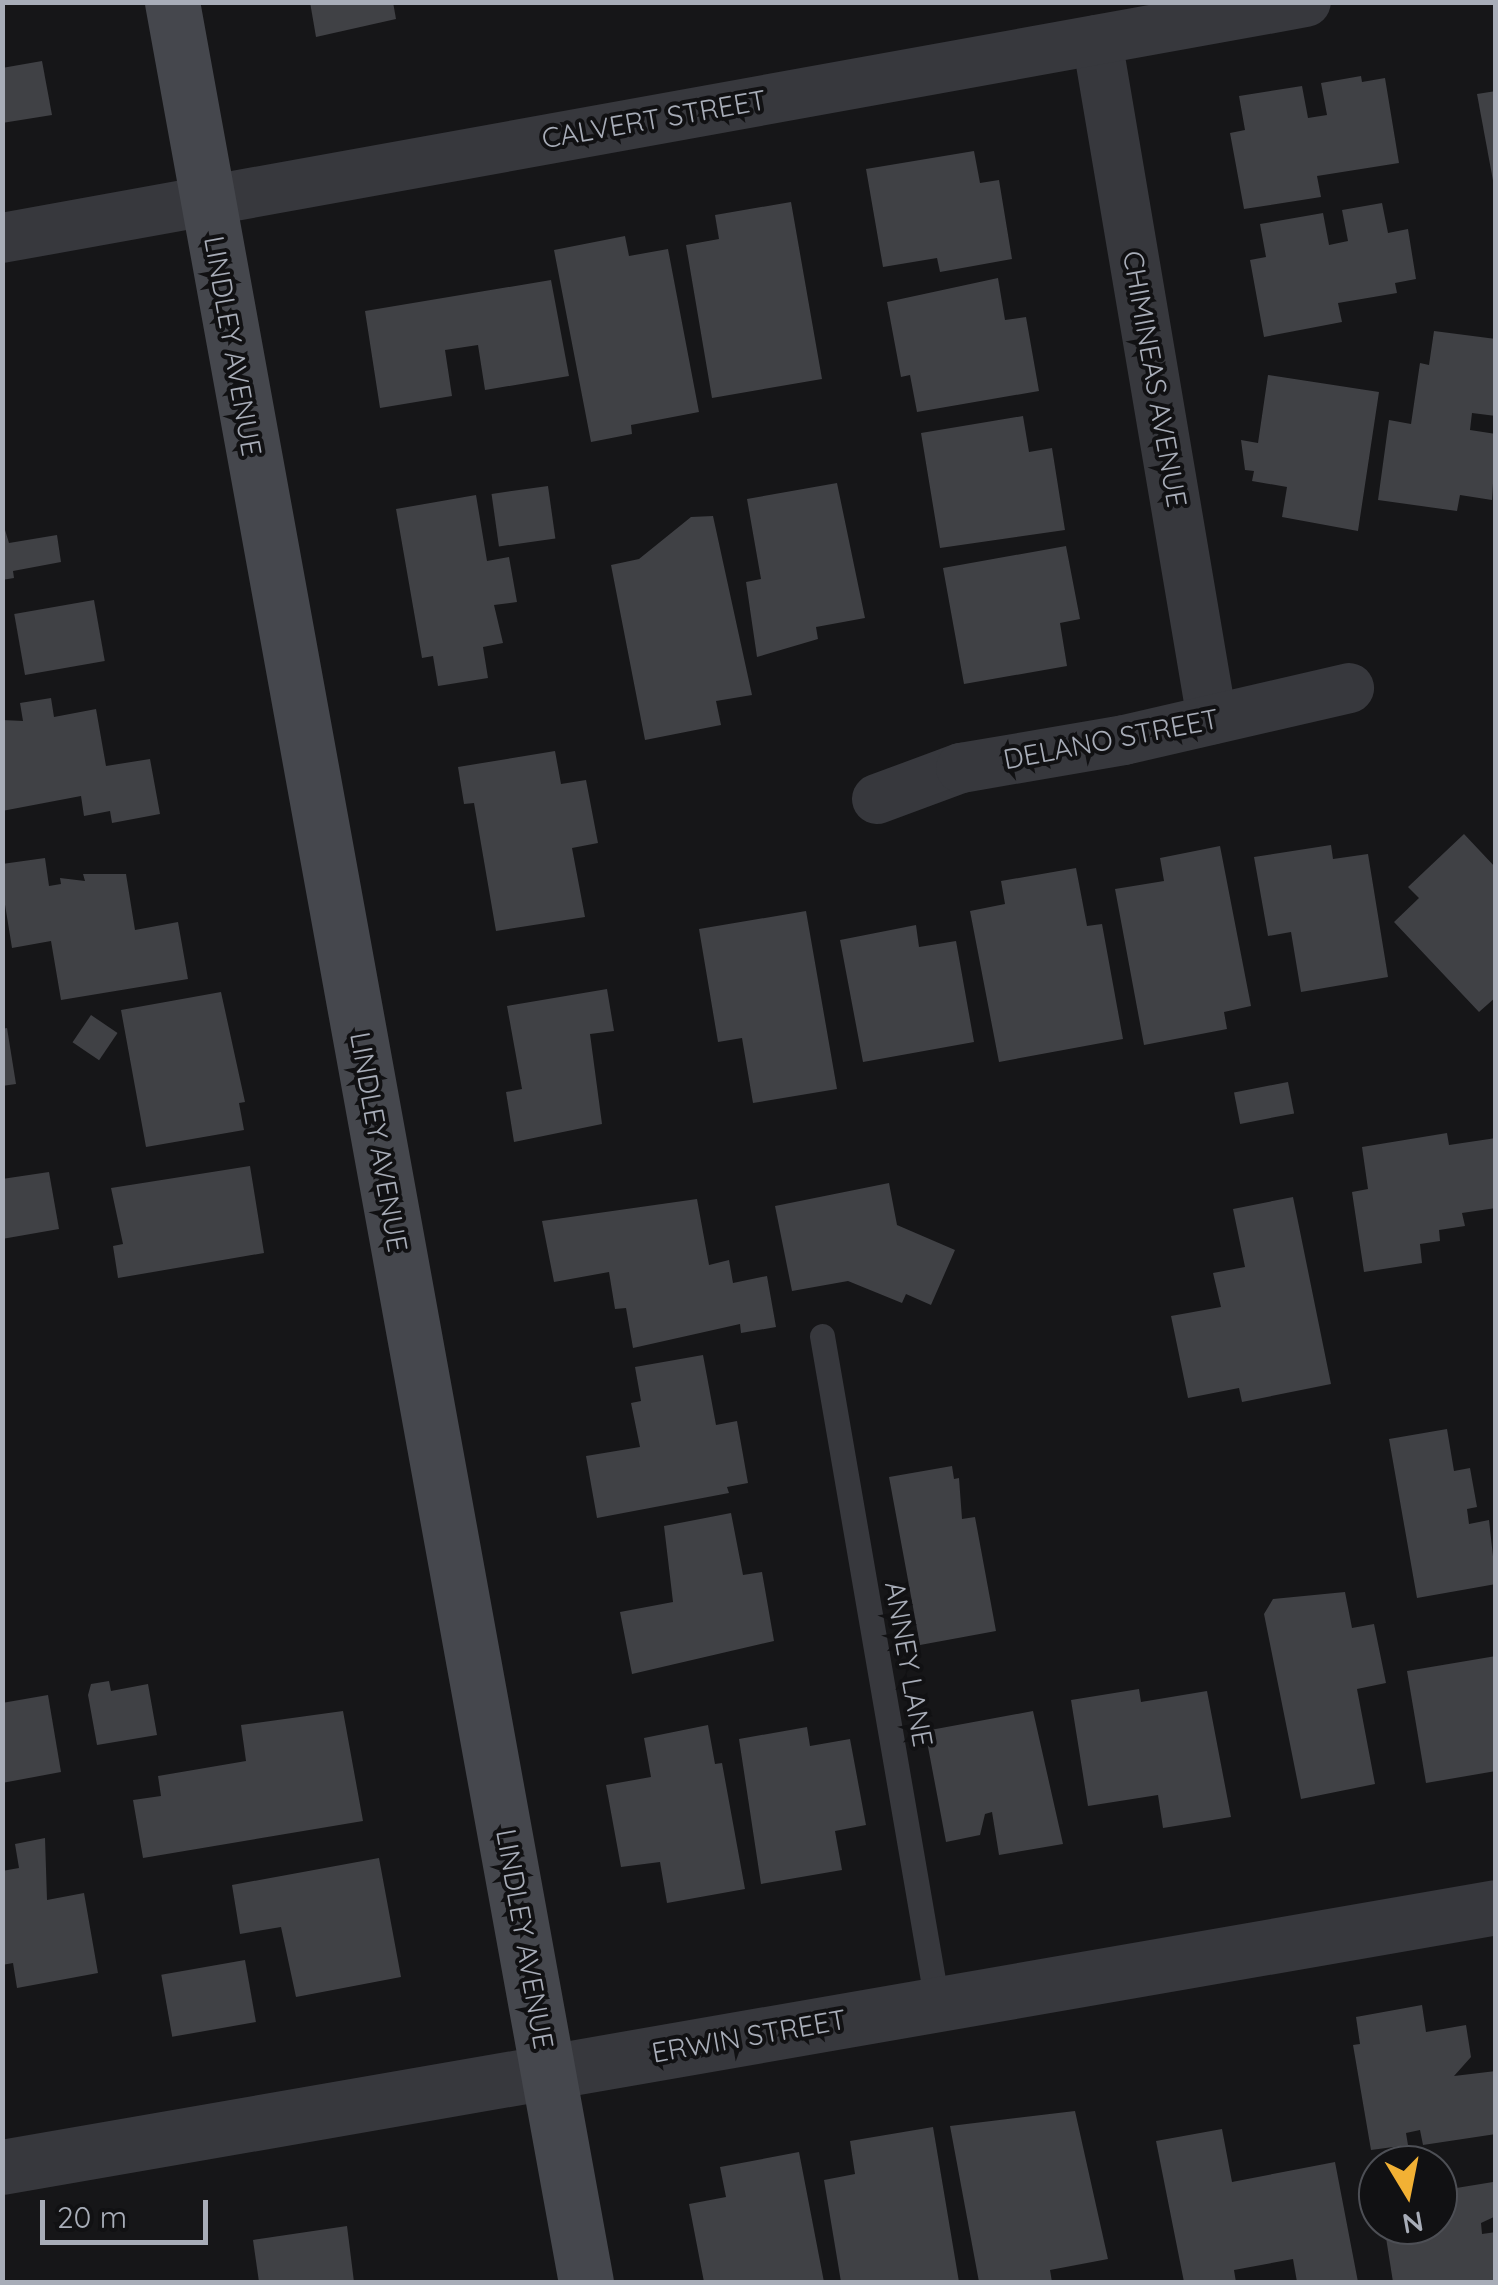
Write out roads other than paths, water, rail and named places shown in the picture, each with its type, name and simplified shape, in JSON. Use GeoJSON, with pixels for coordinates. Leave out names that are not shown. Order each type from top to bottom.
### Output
{"type":"FeatureCollection","features":[{"type":"Feature","properties":{"kind":"main road","name":"LINDLEY AVENUE"},"geometry":{"type":"LineString","coordinates":[[172,2],[586,2282]]}},
{"type":"Feature","properties":{"kind":"street","name":"CALVERT STREET"},"geometry":{"type":"LineString","coordinates":[[2,238],[1306,2]]}},
{"type":"Feature","properties":{"kind":"street","name":"CHIMINEAS AVENUE"},"geometry":{"type":"LineString","coordinates":[[1098,40],[1212,719]]}},
{"type":"Feature","properties":{"kind":"street","name":"DELANO STREET"},"geometry":{"type":"LineString","coordinates":[[877,799],[961,768],[1348,688]]}},
{"type":"Feature","properties":{"kind":"street","name":"ERWIN STREET"},"geometry":{"type":"LineString","coordinates":[[2,2167],[1496,1907]]}},
{"type":"Feature","properties":{"kind":"lane","name":"ANNEY LANE"},"geometry":{"type":"LineString","coordinates":[[822,1336],[937,2003]]}}]}
